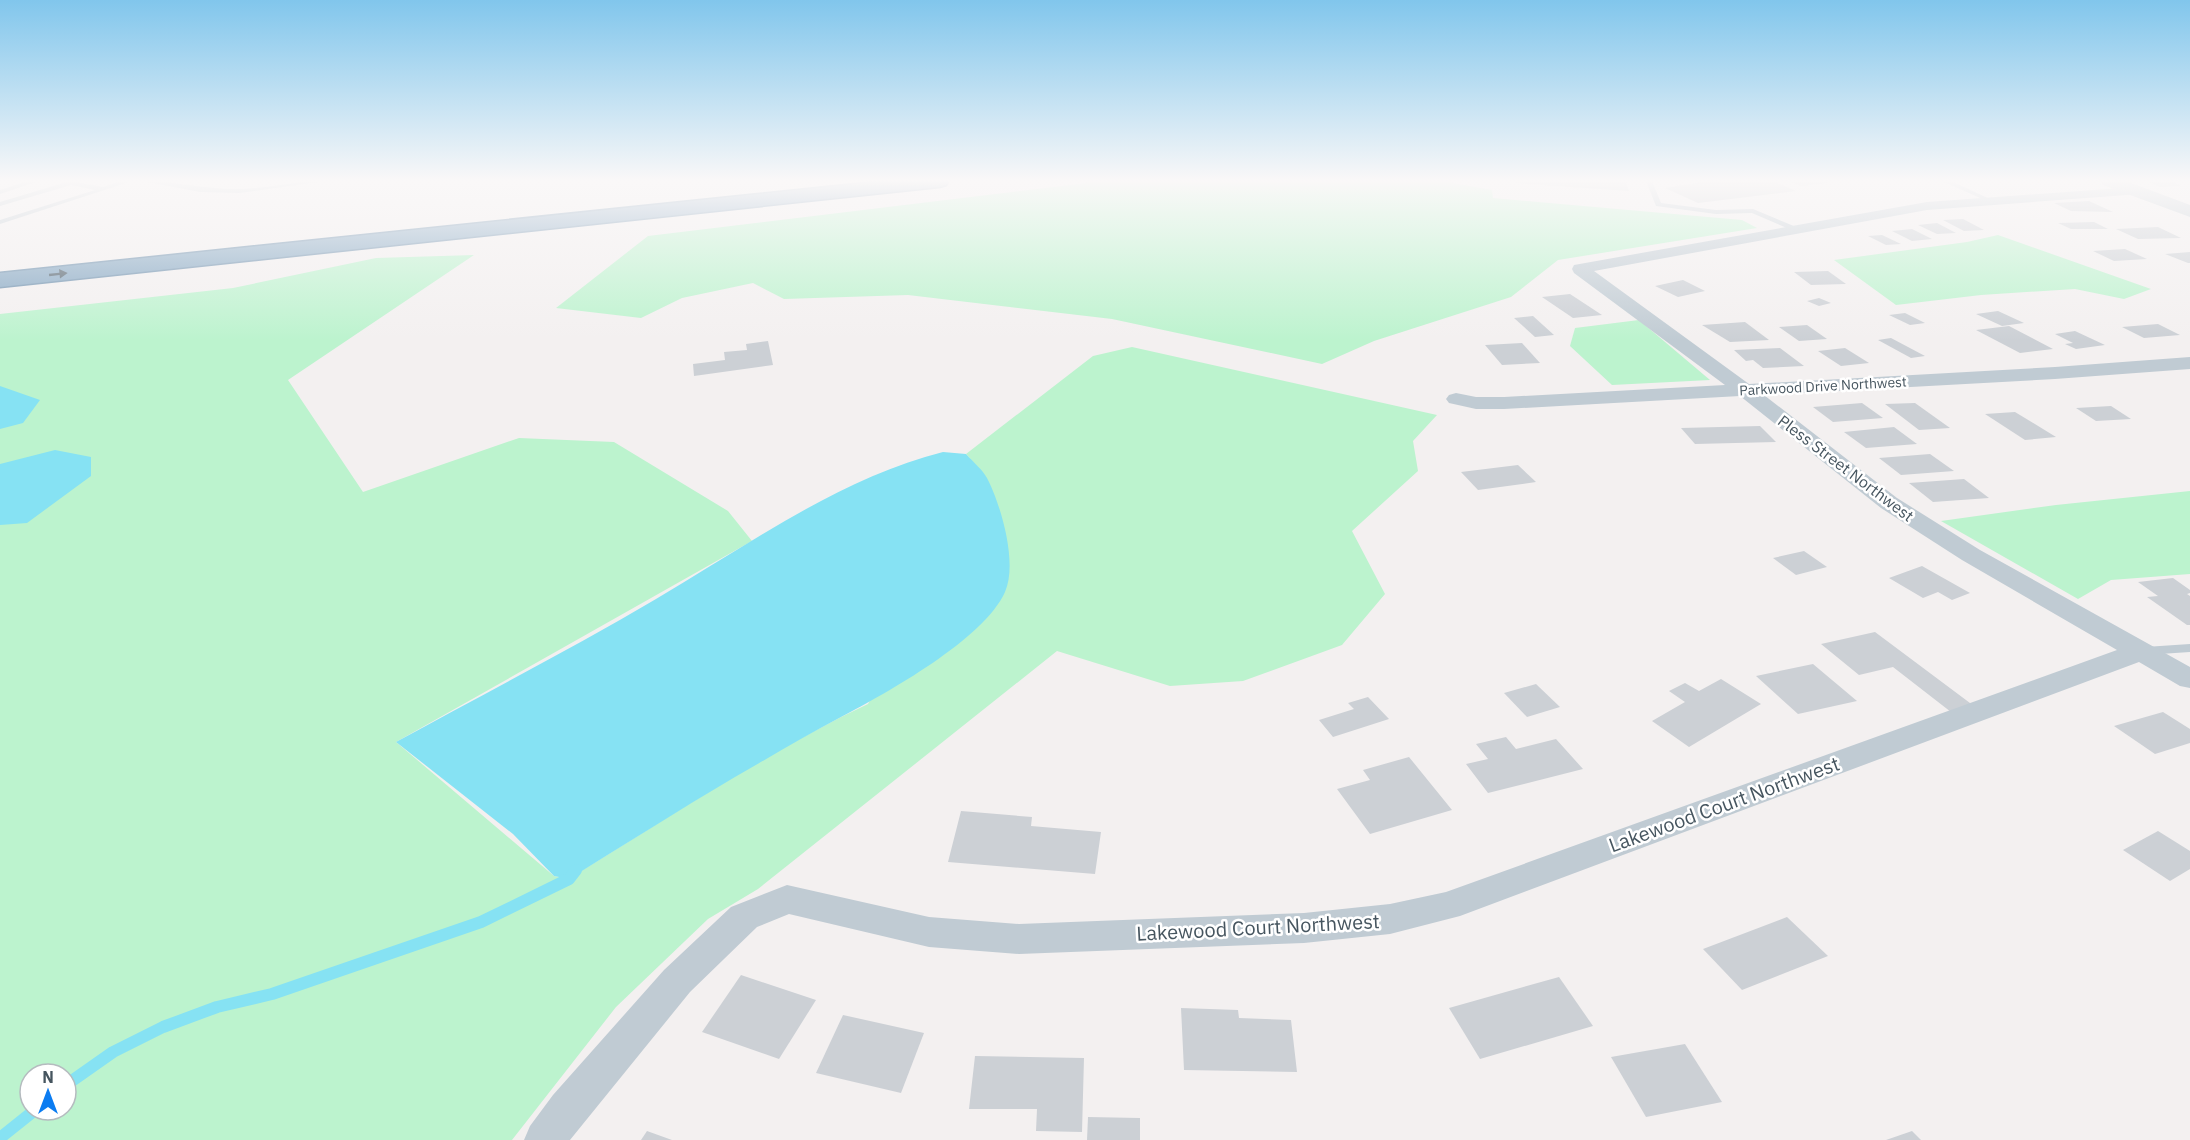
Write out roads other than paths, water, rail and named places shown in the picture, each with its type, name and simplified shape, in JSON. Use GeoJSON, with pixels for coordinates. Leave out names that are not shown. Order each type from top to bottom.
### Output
{"type":"FeatureCollection","features":[{"type":"Feature","properties":{"kind":"highway"},"geometry":{"type":"LineString","coordinates":[[0,262],[270,234]]}},
{"type":"Feature","properties":{"kind":"highway"},"geometry":{"type":"LineString","coordinates":[[0,280],[434,234]]}},
{"type":"Feature","properties":{"kind":"street","name":"Pless Street Northwest"},"geometry":{"type":"LineString","coordinates":[[1769,234],[1580,269],[1746,391],[1889,503],[1971,555],[2190,679]]}},
{"type":"Feature","properties":{"kind":"street","name":"Parkwood Drive Northwest"},"geometry":{"type":"LineString","coordinates":[[1456,399],[1476,403],[1504,403],[2055,373],[2190,363]]}},
{"type":"Feature","properties":{"kind":"street","name":"Lakewood Court Northwest"},"geometry":{"type":"LineString","coordinates":[[545,1140],[568,1109],[677,981],[744,917],[787,899],[929,932],[1019,939],[1304,928],[1390,919],[1448,906],[2140,651]]}},
{"type":"Feature","properties":{"kind":"lane"},"geometry":{"type":"LineString","coordinates":[[2140,651],[2190,648]]}},
{"type":"Feature","properties":{"kind":"water"},"geometry":{"type":"Polygon","coordinates":[[[0,386],[40,400],[23,423],[0,429],[0,386]]]}},
{"type":"Feature","properties":{"kind":"water"},"geometry":{"type":"Polygon","coordinates":[[[55,450],[91,457],[91,476],[27,523],[0,525],[0,464],[55,450]]]}},
{"type":"Feature","properties":{"kind":"water"},"geometry":{"type":"Polygon","coordinates":[[[943,452],[966,454],[985,475],[998,503],[1006,534],[1010,566],[1005,592],[994,610],[956,646],[908,679],[735,777],[569,879],[554,876],[513,834],[396,742],[624,618],[795,515],[867,478],[943,452]]]}},
{"type":"Feature","properties":{"kind":"waterway"},"geometry":{"type":"LineString","coordinates":[[78,1077],[113,1052],[163,1027],[217,1007],[272,994],[481,922],[569,879],[576,870]]}},
{"type":"Feature","properties":{"kind":"waterway"},"geometry":{"type":"LineString","coordinates":[[0,1138],[20,1122]]}}]}
